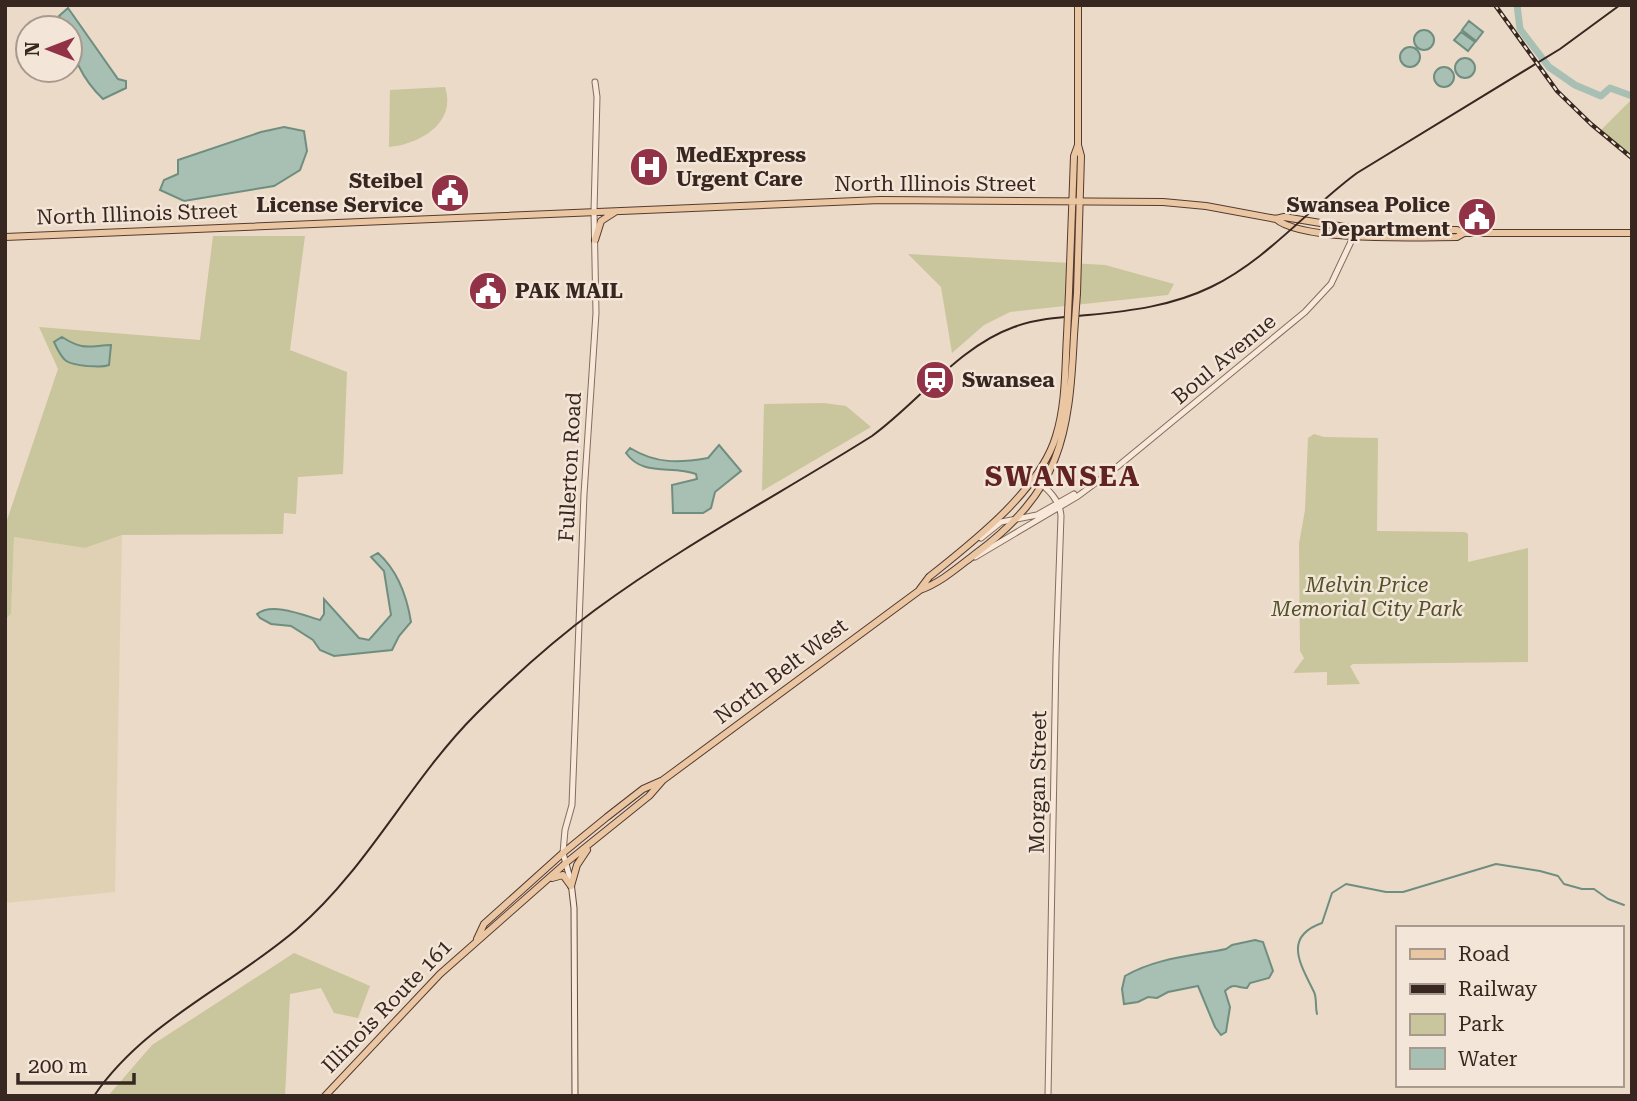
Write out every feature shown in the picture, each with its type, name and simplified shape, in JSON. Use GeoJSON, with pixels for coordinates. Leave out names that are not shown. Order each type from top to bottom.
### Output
{"type":"FeatureCollection","features":[{"type":"Feature","properties":{"kind":"main road","name":"North Belt West"},"geometry":{"type":"LineString","coordinates":[[563,853],[643,789],[663,780],[920,590],[934,584],[1001,534],[1018,518],[1042,485],[1059,450],[1068,421],[1072,394],[1071,335],[1077,201],[1074,156],[1078,145],[1078,5]]}},
{"type":"Feature","properties":{"kind":"main road","name":"North Illinois Street"},"geometry":{"type":"LineString","coordinates":[[5,237],[880,201],[1189,204],[1276,219],[1293,227],[1356,233],[1457,237],[1464,233],[1632,233]]}},
{"type":"Feature","properties":{"kind":"main road"},"geometry":{"type":"LineString","coordinates":[[595,240],[601,221],[620,210]]}},
{"type":"Feature","properties":{"kind":"main road","name":"North Belt West"},"geometry":{"type":"LineString","coordinates":[[920,590],[929,577],[1018,498],[1035,479],[1048,456],[1058,429],[1071,335]]}},
{"type":"Feature","properties":{"kind":"main road","name":"North Belt West"},"geometry":{"type":"LineString","coordinates":[[566,862],[649,796],[663,780]]}},
{"type":"Feature","properties":{"kind":"main road"},"geometry":{"type":"LineString","coordinates":[[571,886],[577,865],[593,841]]}},
{"type":"Feature","properties":{"kind":"main road","name":"Illinois Route 161"},"geometry":{"type":"LineString","coordinates":[[475,941],[484,925],[563,853]]}},
{"type":"Feature","properties":{"kind":"main road","name":"Illinois Route 161"},"geometry":{"type":"LineString","coordinates":[[325,1096],[424,990],[475,941],[566,862]]}},
{"type":"Feature","properties":{"kind":"main road"},"geometry":{"type":"LineString","coordinates":[[544,882],[559,874],[565,877],[571,886]]}},
{"type":"Feature","properties":{"kind":"street","name":"Fullerton Road"},"geometry":{"type":"LineString","coordinates":[[563,853],[573,796],[581,543],[596,313],[593,211],[597,97],[595,82]]}},
{"type":"Feature","properties":{"kind":"street","name":"Boul Avenue"},"geometry":{"type":"LineString","coordinates":[[952,558],[959,556],[1001,522],[1037,514],[1084,491],[1133,455],[1313,304],[1336,275],[1356,233]]}},
{"type":"Feature","properties":{"kind":"street"},"geometry":{"type":"LineString","coordinates":[[1035,479],[1059,505]]}},
{"type":"Feature","properties":{"kind":"street","name":"Boul Avenue"},"geometry":{"type":"LineString","coordinates":[[964,562],[1059,505]]}},
{"type":"Feature","properties":{"kind":"street","name":"Morgan Street"},"geometry":{"type":"LineString","coordinates":[[1048,1096],[1055,657],[1061,523],[1059,505]]}},
{"type":"Feature","properties":{"kind":"street"},"geometry":{"type":"LineString","coordinates":[[1048,514],[1061,523]]}},
{"type":"Feature","properties":{"kind":"street"},"geometry":{"type":"LineString","coordinates":[[563,853],[571,886],[575,937],[575,1096]]}},
{"type":"Feature","properties":{"kind":"shaded area"},"geometry":{"type":"Polygon","coordinates":[[[122,535],[115,892],[5,903],[5,619],[11,613],[14,537],[85,548],[122,535]]]}},
{"type":"Feature","properties":{"kind":"green space"},"geometry":{"type":"Polygon","coordinates":[[[445,87],[446,111],[441,121],[424,136],[389,147],[390,90],[445,87]]]}},
{"type":"Feature","properties":{"kind":"green space"},"geometry":{"type":"Polygon","coordinates":[[[1632,99],[1632,156],[1601,130],[1632,99]]]}},
{"type":"Feature","properties":{"kind":"green space"},"geometry":{"type":"Polygon","coordinates":[[[213,236],[305,236],[290,350],[347,372],[343,474],[298,477],[296,514],[284,513],[283,534],[122,535],[85,548],[14,537],[11,614],[5,619],[5,526],[58,369],[39,327],[200,340],[213,236]]]}},
{"type":"Feature","properties":{"kind":"green space"},"geometry":{"type":"Polygon","coordinates":[[[908,254],[1105,265],[1174,284],[1168,295],[1010,312],[984,325],[952,353],[941,287],[908,254]]]}},
{"type":"Feature","properties":{"kind":"green space"},"geometry":{"type":"Polygon","coordinates":[[[824,403],[846,406],[871,427],[762,491],[764,404],[824,403]]]}},
{"type":"Feature","properties":{"kind":"green space","name":"Melvin Price Memorial City Park"},"geometry":{"type":"Polygon","coordinates":[[[1314,434],[1324,437],[1378,438],[1377,531],[1465,532],[1468,534],[1468,562],[1528,548],[1528,662],[1353,664],[1350,666],[1360,684],[1327,685],[1327,672],[1293,673],[1304,658],[1300,651],[1299,544],[1305,510],[1308,438],[1314,434]]]}},
{"type":"Feature","properties":{"kind":"green space"},"geometry":{"type":"Polygon","coordinates":[[[294,953],[370,986],[358,1018],[334,1013],[321,988],[290,994],[285,1096],[108,1096],[152,1045],[294,953]]]}},
{"type":"Feature","properties":{"kind":"water"},"geometry":{"type":"Polygon","coordinates":[[[68,8],[72,14],[61,14],[68,8]]]}},
{"type":"Feature","properties":{"kind":"water"},"geometry":{"type":"Polygon","coordinates":[[[1469,21],[1483,32],[1476,41],[1462,30],[1469,21]]]}},
{"type":"Feature","properties":{"kind":"water"},"geometry":{"type":"Polygon","coordinates":[[[1420,30],[1428,30],[1434,40],[1428,50],[1420,50],[1414,44],[1414,36],[1420,30]]]}},
{"type":"Feature","properties":{"kind":"water"},"geometry":{"type":"Polygon","coordinates":[[[84,31],[118,79],[126,81],[126,88],[103,99],[84,75],[84,31]]]}},
{"type":"Feature","properties":{"kind":"water"},"geometry":{"type":"Polygon","coordinates":[[[1461,32],[1475,42],[1468,51],[1454,40],[1461,32]]]}},
{"type":"Feature","properties":{"kind":"water"},"geometry":{"type":"Polygon","coordinates":[[[1406,47],[1414,47],[1420,57],[1414,67],[1406,67],[1400,61],[1400,53],[1406,47]]]}},
{"type":"Feature","properties":{"kind":"water"},"geometry":{"type":"Polygon","coordinates":[[[1461,58],[1469,58],[1475,68],[1469,78],[1461,78],[1455,72],[1455,64],[1461,58]]]}},
{"type":"Feature","properties":{"kind":"water"},"geometry":{"type":"Polygon","coordinates":[[[1440,67],[1448,67],[1454,77],[1448,87],[1440,87],[1434,81],[1434,73],[1440,67]]]}},
{"type":"Feature","properties":{"kind":"water"},"geometry":{"type":"Polygon","coordinates":[[[284,127],[304,131],[307,151],[300,170],[274,186],[184,201],[160,190],[164,180],[178,174],[178,160],[284,127]]]}},
{"type":"Feature","properties":{"kind":"water"},"geometry":{"type":"Polygon","coordinates":[[[62,337],[81,346],[111,345],[109,365],[87,366],[66,361],[54,342],[62,337]]]}},
{"type":"Feature","properties":{"kind":"water"},"geometry":{"type":"Polygon","coordinates":[[[719,445],[741,471],[715,492],[711,508],[703,513],[673,513],[672,485],[697,479],[696,474],[649,468],[626,453],[630,448],[658,460],[687,461],[708,458],[719,445]]]}},
{"type":"Feature","properties":{"kind":"water"},"geometry":{"type":"Polygon","coordinates":[[[378,553],[391,567],[400,584],[411,622],[392,650],[334,656],[320,650],[313,640],[291,626],[271,624],[257,614],[279,609],[320,620],[324,614],[324,599],[359,638],[369,640],[391,615],[384,571],[371,557],[378,553]]]}},
{"type":"Feature","properties":{"kind":"water"},"geometry":{"type":"Polygon","coordinates":[[[1255,940],[1263,942],[1273,971],[1269,978],[1250,983],[1247,988],[1233,986],[1225,991],[1230,1007],[1226,1032],[1221,1035],[1198,986],[1124,1004],[1122,989],[1125,976],[1137,970],[1161,961],[1226,949],[1255,940]]]}},
{"type":"Feature","properties":{"kind":"waterway"},"geometry":{"type":"LineString","coordinates":[[1517,5],[1520,29],[1549,67],[1575,85],[1601,96],[1610,88],[1632,96]]}},
{"type":"Feature","properties":{"kind":"waterway"},"geometry":{"type":"LineString","coordinates":[[1317,1014],[1315,994],[1300,962],[1298,944],[1302,936],[1322,923],[1332,893],[1346,884],[1386,892],[1403,892],[1496,864],[1558,876],[1564,884],[1594,889],[1608,899],[1624,905]]}},
{"type":"Feature","properties":{"kind":"tram line"},"geometry":{"type":"LineString","coordinates":[[94,1096],[114,1070],[163,1026],[297,929],[346,879],[430,767],[476,714],[564,634],[628,586],[872,436],[957,361],[994,336],[1041,320],[1151,307],[1196,293],[1231,276],[1269,249],[1357,173],[1560,49],[1620,5]]}},
{"type":"Feature","properties":{"kind":"railway"},"geometry":{"type":"LineString","coordinates":[[1495,5],[1557,91],[1632,158]]}},
{"type":"Feature","properties":{"kind":"place","name":"MedExpress Urgent Care"},"geometry":{"type":"Point","coordinates":[649,167]}},
{"type":"Feature","properties":{"kind":"place","name":"Steibel License Service"},"geometry":{"type":"Point","coordinates":[450,193]}},
{"type":"Feature","properties":{"kind":"place","name":"Swansea Police Department"},"geometry":{"type":"Point","coordinates":[1477,217]}},
{"type":"Feature","properties":{"kind":"place","name":"PAK MAIL"},"geometry":{"type":"Point","coordinates":[488,291]}},
{"type":"Feature","properties":{"kind":"place","name":"Swansea"},"geometry":{"type":"Point","coordinates":[935,380]}},
{"type":"Feature","properties":{"kind":"district","name":"SWANSEA"},"geometry":{"type":"Point","coordinates":[1063,476]}}]}
